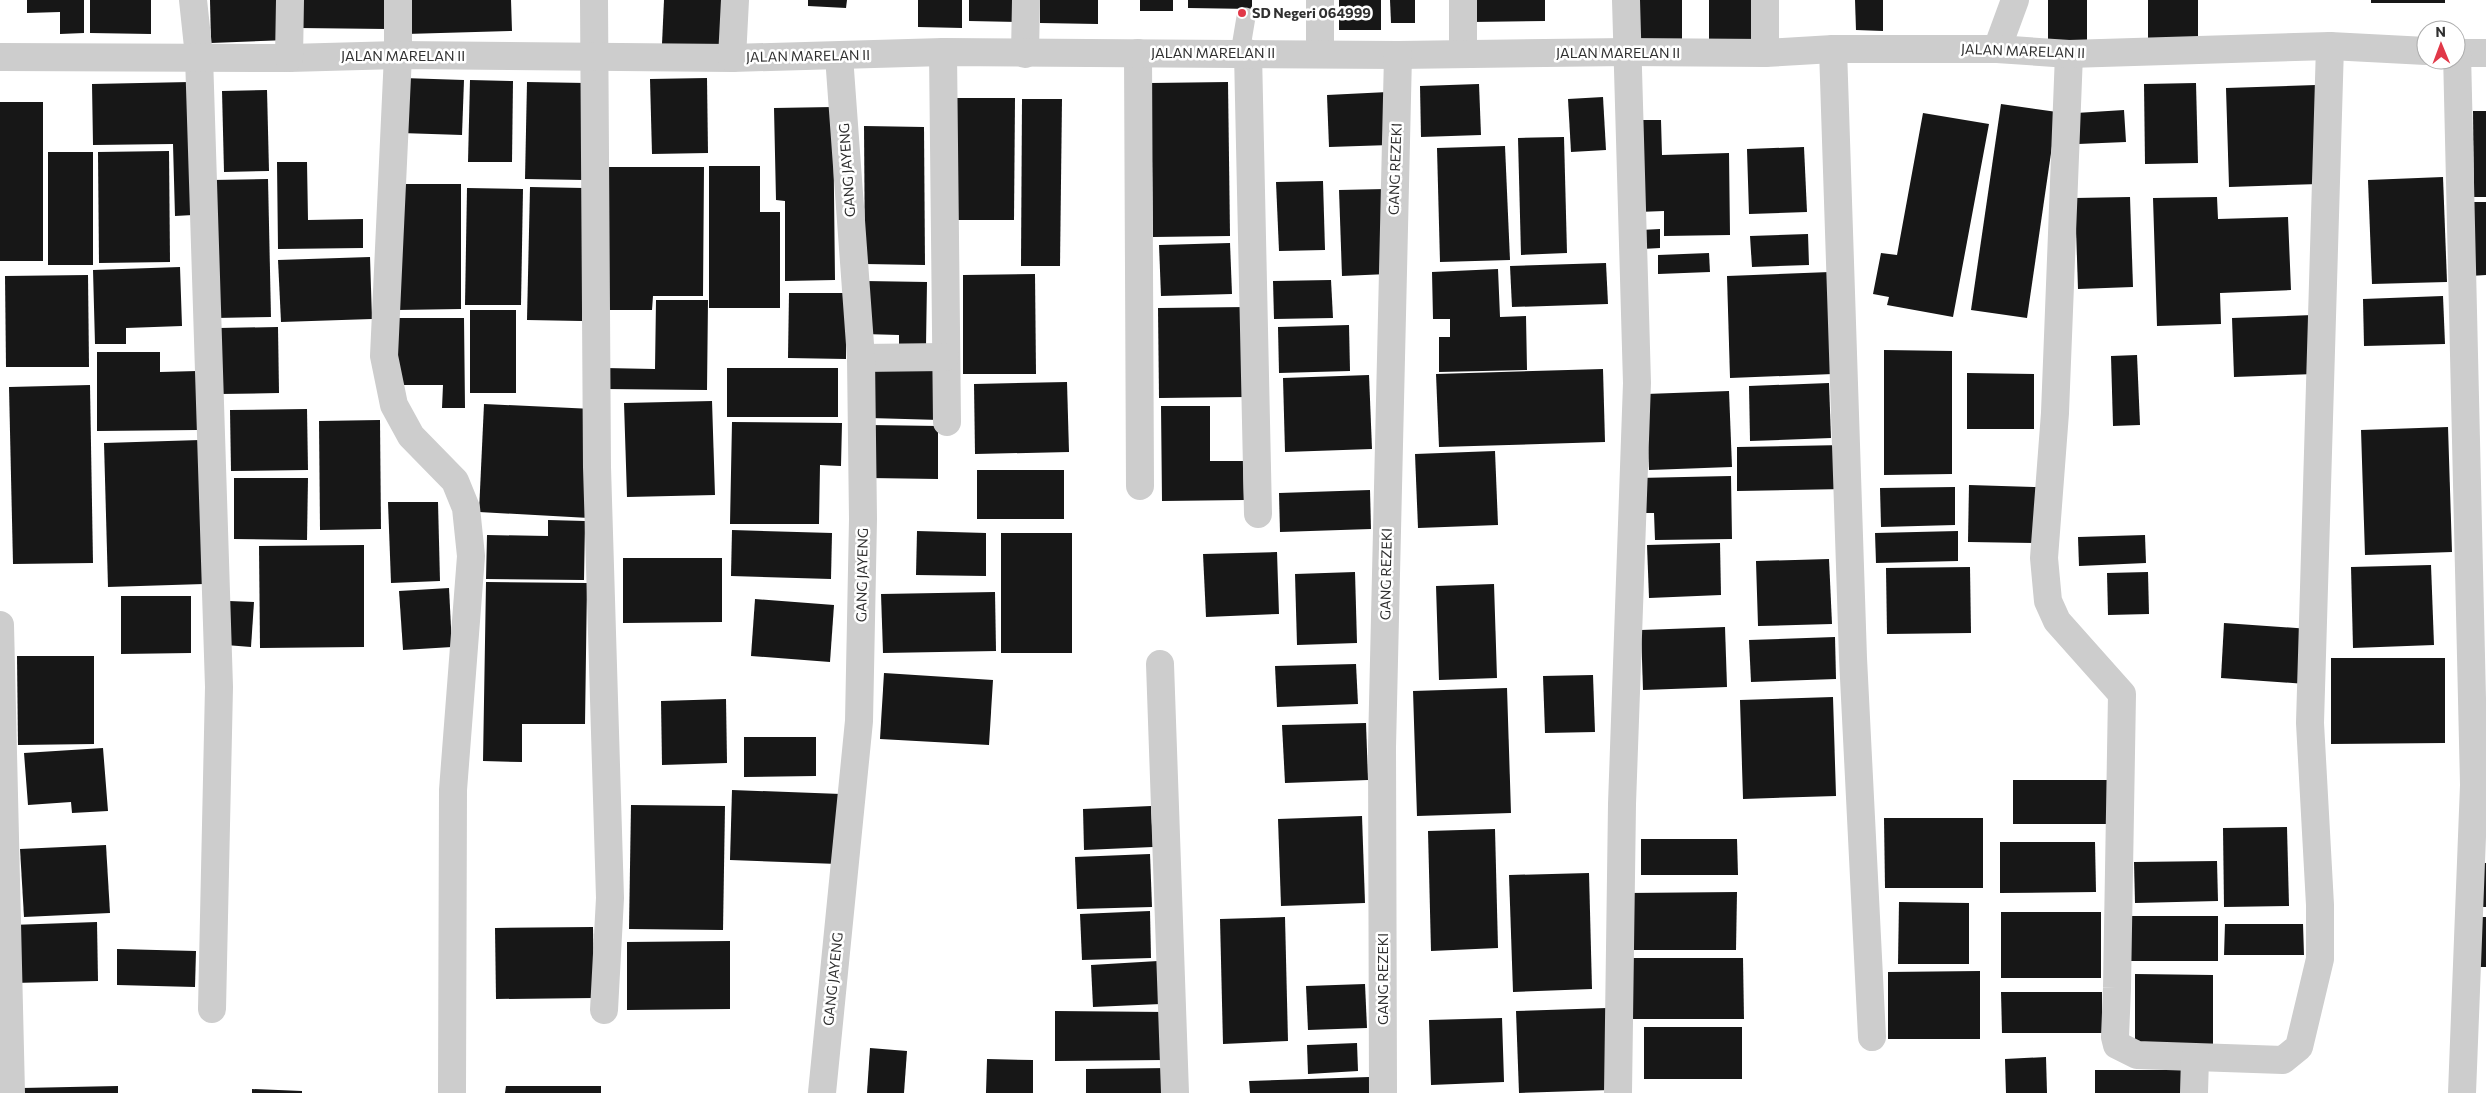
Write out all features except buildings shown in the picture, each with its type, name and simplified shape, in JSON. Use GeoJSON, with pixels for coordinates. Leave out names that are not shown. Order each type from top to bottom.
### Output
{"type":"FeatureCollection","features":[{"type":"Feature","properties":{"kind":"street"},"geometry":{"type":"LineString","coordinates":[[193,0],[199,56],[219,686],[212,1009]]}},
{"type":"Feature","properties":{"kind":"street"},"geometry":{"type":"LineString","coordinates":[[289,58],[290,0]]}},
{"type":"Feature","properties":{"kind":"street"},"geometry":{"type":"LineString","coordinates":[[398,0],[398,55],[384,356],[394,404],[411,436],[454,481],[466,508],[471,556],[453,790],[452,1093]]}},
{"type":"Feature","properties":{"kind":"street"},"geometry":{"type":"LineString","coordinates":[[594,0],[597,467],[610,898],[604,1010]]}},
{"type":"Feature","properties":{"kind":"street"},"geometry":{"type":"LineString","coordinates":[[732,58],[735,0]]}},
{"type":"Feature","properties":{"kind":"street"},"geometry":{"type":"LineString","coordinates":[[1025,54],[1026,0]]}},
{"type":"Feature","properties":{"kind":"street"},"geometry":{"type":"LineString","coordinates":[[1320,0],[1320,53]]}},
{"type":"Feature","properties":{"kind":"street"},"geometry":{"type":"LineString","coordinates":[[1463,0],[1463,54]]}},
{"type":"Feature","properties":{"kind":"street"},"geometry":{"type":"LineString","coordinates":[[1618,1093],[1622,804],[1637,383],[1626,0]]}},
{"type":"Feature","properties":{"kind":"street"},"geometry":{"type":"LineString","coordinates":[[1765,0],[1765,54]]}},
{"type":"Feature","properties":{"kind":"street"},"geometry":{"type":"LineString","coordinates":[[1997,49],[2015,0]]}},
{"type":"Feature","properties":{"kind":"street"},"geometry":{"type":"LineString","coordinates":[[2069,54],[2055,413],[2044,558],[2048,601],[2057,621],[2122,694],[2115,1037],[2117,1045],[2137,1055],[2283,1060],[2299,1047],[2320,959],[2320,905],[2310,723],[2330,46]]}},
{"type":"Feature","properties":{"kind":"street","name":"JALAN MARELAN II"},"geometry":{"type":"LineString","coordinates":[[0,57],[199,56],[289,58],[398,55],[732,58],[942,52],[1398,55],[1627,52],[1765,54],[1833,49],[1997,49],[2069,54],[2330,46],[2416,50]]}},
{"type":"Feature","properties":{"kind":"street"},"geometry":{"type":"LineString","coordinates":[[1833,49],[1853,658],[1872,1037]]}},
{"type":"Feature","properties":{"kind":"street"},"geometry":{"type":"LineString","coordinates":[[942,52],[947,422]]}},
{"type":"Feature","properties":{"kind":"street"},"geometry":{"type":"LineString","coordinates":[[1138,53],[1140,486]]}},
{"type":"Feature","properties":{"kind":"street"},"geometry":{"type":"LineString","coordinates":[[1244,53],[1258,514]]}},
{"type":"Feature","properties":{"kind":"street"},"geometry":{"type":"LineString","coordinates":[[2466,53],[2486,53]]}},
{"type":"Feature","properties":{"kind":"street","name":"GANG REZEKI"},"geometry":{"type":"LineString","coordinates":[[1383,1093],[1382,748],[1398,55]]}},
{"type":"Feature","properties":{"kind":"street","name":"GANG JAYENG"},"geometry":{"type":"LineString","coordinates":[[822,1093],[859,721],[863,519],[861,358],[839,56]]}},
{"type":"Feature","properties":{"kind":"street"},"geometry":{"type":"LineString","coordinates":[[2458,70],[2480,784],[2462,1093]]}},
{"type":"Feature","properties":{"kind":"street"},"geometry":{"type":"LineString","coordinates":[[861,358],[945,357]]}},
{"type":"Feature","properties":{"kind":"street"},"geometry":{"type":"LineString","coordinates":[[0,625],[11,1093]]}},
{"type":"Feature","properties":{"kind":"street"},"geometry":{"type":"LineString","coordinates":[[1160,664],[1175,1093]]}},
{"type":"Feature","properties":{"kind":"street"},"geometry":{"type":"LineString","coordinates":[[2194,1093],[2195,1058]]}},
{"type":"Feature","properties":{"kind":"lane"},"geometry":{"type":"LineString","coordinates":[[1244,53],[1246,17]]}},
{"type":"Feature","properties":{"kind":"place","name":"SD Negeri 064999"},"geometry":{"type":"Point","coordinates":[1242,13]}}]}
